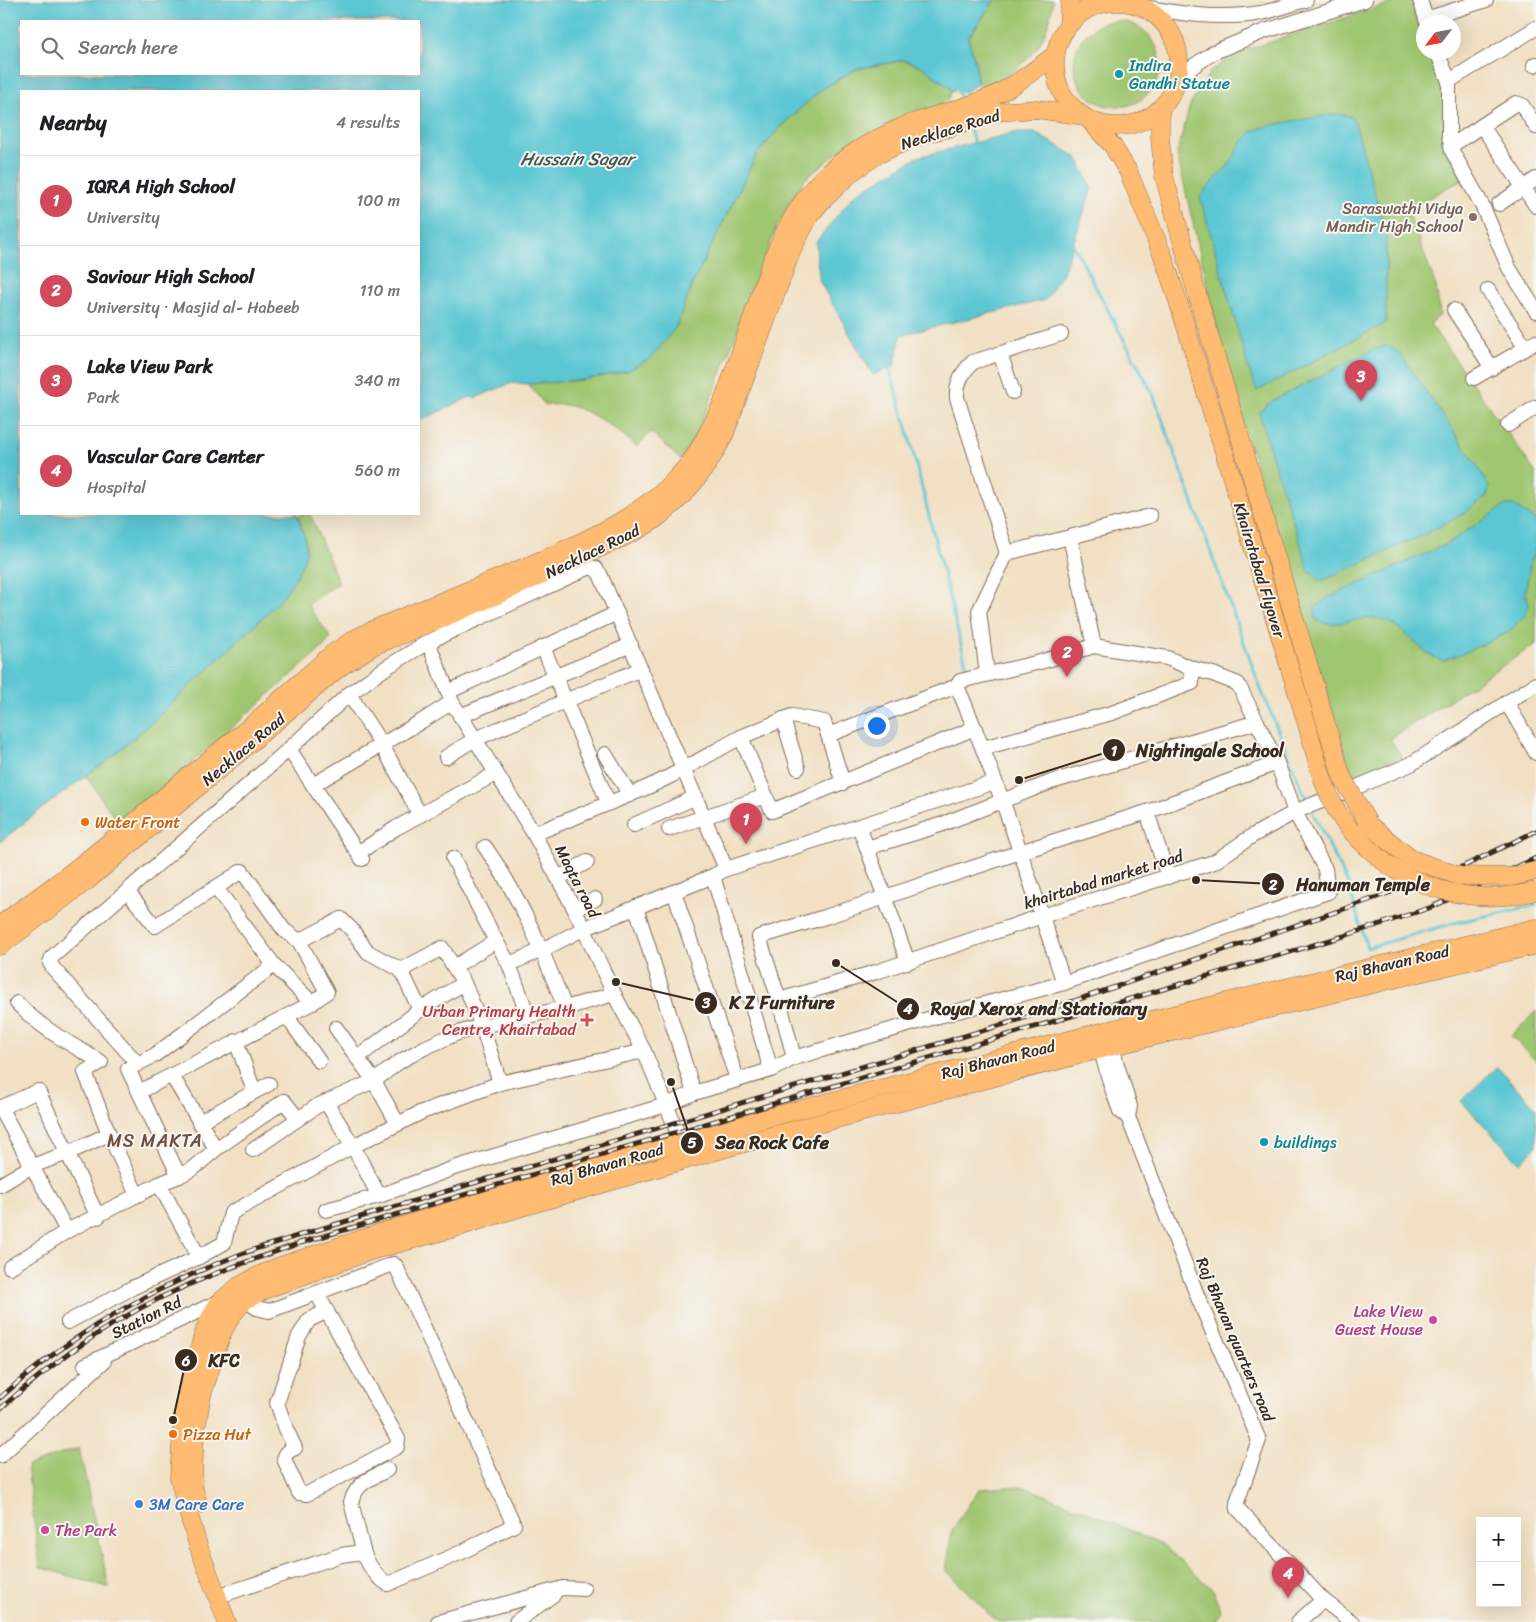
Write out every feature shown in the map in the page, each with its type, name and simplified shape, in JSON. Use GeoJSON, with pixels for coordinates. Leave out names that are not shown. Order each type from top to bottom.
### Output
{"type":"FeatureCollection","features":[{"type":"Feature","properties":{"kind":"main road"},"geometry":{"type":"LineString","coordinates":[[1068,26],[1070,0]]}},
{"type":"Feature","properties":{"kind":"main road"},"geometry":{"type":"LineString","coordinates":[[1112,2],[1134,3],[1160,19],[1174,39],[1179,62],[1176,86],[1160,110],[1139,123],[1115,127],[1085,118],[1064,98],[1056,78],[1055,55],[1063,32],[1068,26],[1076,17],[1092,6],[1112,2]]}},
{"type":"Feature","properties":{"kind":"main road","name":"Necklace Road"},"geometry":{"type":"LineString","coordinates":[[993,105],[1020,81],[1055,55]]}},
{"type":"Feature","properties":{"kind":"main road","name":"Necklace Road"},"geometry":{"type":"LineString","coordinates":[[0,925],[63,880],[130,826],[252,725],[332,654],[354,639],[376,637],[516,579],[612,528],[653,499],[681,472],[698,450],[722,404],[767,274],[784,233],[804,200],[816,185],[856,150],[903,127],[941,122],[993,105],[1036,109],[1085,118]]}},
{"type":"Feature","properties":{"kind":"main road","name":"Khairatabad Flyover"},"geometry":{"type":"LineString","coordinates":[[1160,110],[1160,138],[1164,176],[1197,294],[1342,777],[1369,825],[1411,859],[1459,876],[1511,877],[1536,871]]}},
{"type":"Feature","properties":{"kind":"main road","name":"Khairatabad Flyover"},"geometry":{"type":"LineString","coordinates":[[1085,118],[1112,145],[1128,171],[1163,256],[1306,720],[1322,779],[1338,812],[1358,838],[1384,862],[1410,878],[1441,891],[1470,897],[1496,897],[1536,891]]}},
{"type":"Feature","properties":{"kind":"main road","name":"Necklace Road"},"geometry":{"type":"LineString","coordinates":[[0,946],[87,881],[340,667],[356,656],[376,637]]}},
{"type":"Feature","properties":{"kind":"main road","name":"Raj Bhavan Road"},"geometry":{"type":"LineString","coordinates":[[239,1622],[208,1540],[192,1472],[195,1434],[202,1395],[222,1333],[231,1316],[245,1300],[291,1279],[370,1251],[462,1226],[717,1150],[1105,1040],[1536,928]]}},
{"type":"Feature","properties":{"kind":"main road","name":"Raj Bhavan Road"},"geometry":{"type":"LineString","coordinates":[[227,1622],[187,1508],[180,1477],[183,1417],[202,1339],[216,1307],[239,1286],[260,1274],[383,1232],[619,1159],[763,1119],[1105,1040],[1536,945]]}},
{"type":"Feature","properties":{"kind":"street"},"geometry":{"type":"LineString","coordinates":[[1134,3],[1182,14],[1228,16],[1261,13],[1306,0]]}},
{"type":"Feature","properties":{"kind":"street"},"geometry":{"type":"LineString","coordinates":[[1176,86],[1192,68],[1214,52],[1265,31],[1365,0]]}},
{"type":"Feature","properties":{"kind":"street"},"geometry":{"type":"LineString","coordinates":[[1420,0],[1424,15]]}},
{"type":"Feature","properties":{"kind":"street"},"geometry":{"type":"LineString","coordinates":[[1443,15],[1486,0]]}},
{"type":"Feature","properties":{"kind":"street"},"geometry":{"type":"LineString","coordinates":[[1261,13],[1265,31]]}},
{"type":"Feature","properties":{"kind":"street"},"geometry":{"type":"LineString","coordinates":[[1449,81],[1536,28]]}},
{"type":"Feature","properties":{"kind":"street"},"geometry":{"type":"LineString","coordinates":[[1440,60],[1449,81],[1449,136],[1452,151],[1482,205],[1509,268],[1536,311]]}},
{"type":"Feature","properties":{"kind":"street"},"geometry":{"type":"LineString","coordinates":[[1451,146],[1516,103],[1522,105],[1536,127]]}},
{"type":"Feature","properties":{"kind":"street"},"geometry":{"type":"LineString","coordinates":[[1482,126],[1536,206]]}},
{"type":"Feature","properties":{"kind":"street"},"geometry":{"type":"LineString","coordinates":[[1498,204],[1536,179]]}},
{"type":"Feature","properties":{"kind":"street"},"geometry":{"type":"LineString","coordinates":[[1474,378],[1531,344],[1488,290]]}},
{"type":"Feature","properties":{"kind":"street"},"geometry":{"type":"LineString","coordinates":[[1454,310],[1492,368]]}},
{"type":"Feature","properties":{"kind":"street"},"geometry":{"type":"LineString","coordinates":[[987,674],[979,611],[1007,553],[956,398],[956,386],[966,368],[973,362],[1061,334]]}},
{"type":"Feature","properties":{"kind":"street"},"geometry":{"type":"LineString","coordinates":[[1000,353],[1013,392]]}},
{"type":"Feature","properties":{"kind":"street"},"geometry":{"type":"LineString","coordinates":[[1508,425],[1536,407]]}},
{"type":"Feature","properties":{"kind":"street"},"geometry":{"type":"LineString","coordinates":[[1007,553],[1150,516]]}},
{"type":"Feature","properties":{"kind":"street"},"geometry":{"type":"LineString","coordinates":[[1070,537],[1094,646]]}},
{"type":"Feature","properties":{"kind":"street"},"geometry":{"type":"LineString","coordinates":[[138,1064],[53,968],[50,963],[52,957],[289,750],[349,694],[387,667],[428,642],[588,568],[594,568],[600,574],[726,869]]}},
{"type":"Feature","properties":{"kind":"street"},"geometry":{"type":"LineString","coordinates":[[313,785],[382,745],[450,697],[543,647],[617,613]]}},
{"type":"Feature","properties":{"kind":"street","name":"Maqta road"},"geometry":{"type":"LineString","coordinates":[[428,642],[450,697],[460,716],[534,834],[575,910],[614,994],[644,1051],[682,1143]]}},
{"type":"Feature","properties":{"kind":"street"},"geometry":{"type":"LineString","coordinates":[[460,716],[631,645]]}},
{"type":"Feature","properties":{"kind":"street"},"geometry":{"type":"LineString","coordinates":[[326,1210],[379,1196],[454,1168],[666,1105],[694,1093],[772,1070],[794,1058],[935,1017],[1064,983],[1328,892],[1325,869],[1258,722],[1238,684],[1167,658],[1094,646],[1040,662],[960,681],[957,686],[828,735]]}},
{"type":"Feature","properties":{"kind":"street"},"geometry":{"type":"LineString","coordinates":[[543,647],[608,802]]}},
{"type":"Feature","properties":{"kind":"street"},"geometry":{"type":"LineString","coordinates":[[983,748],[1112,713],[1192,684],[1190,668]]}},
{"type":"Feature","properties":{"kind":"street"},"geometry":{"type":"LineString","coordinates":[[446,757],[474,739],[641,669]]}},
{"type":"Feature","properties":{"kind":"street","name":"khairtabad market road"},"geometry":{"type":"LineString","coordinates":[[778,1000],[908,962],[1042,916],[1214,862],[1252,836],[1297,811],[1411,764],[1536,684]]}},
{"type":"Feature","properties":{"kind":"street"},"geometry":{"type":"LineString","coordinates":[[957,686],[983,748],[1064,983]]}},
{"type":"Feature","properties":{"kind":"street"},"geometry":{"type":"LineString","coordinates":[[349,694],[382,745],[420,815]]}},
{"type":"Feature","properties":{"kind":"street"},"geometry":{"type":"LineString","coordinates":[[1507,703],[1536,752]]}},
{"type":"Feature","properties":{"kind":"street"},"geometry":{"type":"LineString","coordinates":[[534,834],[608,802],[630,795],[684,769],[741,737],[792,716],[824,722],[843,783]]}},
{"type":"Feature","properties":{"kind":"street"},"geometry":{"type":"LineString","coordinates":[[783,719],[798,768]]}},
{"type":"Feature","properties":{"kind":"street"},"geometry":{"type":"LineString","coordinates":[[867,848],[940,826],[1052,782],[1258,722]]}},
{"type":"Feature","properties":{"kind":"street"},"geometry":{"type":"LineString","coordinates":[[741,737],[772,811],[975,728]]}},
{"type":"Feature","properties":{"kind":"street"},"geometry":{"type":"LineString","coordinates":[[289,750],[360,857],[396,828],[495,774]]}},
{"type":"Feature","properties":{"kind":"street"},"geometry":{"type":"LineString","coordinates":[[606,754],[630,795]]}},
{"type":"Feature","properties":{"kind":"street"},"geometry":{"type":"LineString","coordinates":[[794,1058],[759,937],[825,918],[1020,852],[1147,812],[1276,763]]}},
{"type":"Feature","properties":{"kind":"street"},"geometry":{"type":"LineString","coordinates":[[509,964],[584,929],[726,869],[995,782]]}},
{"type":"Feature","properties":{"kind":"street"},"geometry":{"type":"LineString","coordinates":[[669,828],[766,796]]}},
{"type":"Feature","properties":{"kind":"street"},"geometry":{"type":"LineString","coordinates":[[634,825],[696,798]]}},
{"type":"Feature","properties":{"kind":"street"},"geometry":{"type":"LineString","coordinates":[[1147,812],[1168,878]]}},
{"type":"Feature","properties":{"kind":"street"},"geometry":{"type":"LineString","coordinates":[[859,826],[908,962]]}},
{"type":"Feature","properties":{"kind":"street"},"geometry":{"type":"LineString","coordinates":[[485,847],[498,866],[542,950],[565,1008]]}},
{"type":"Feature","properties":{"kind":"street"},"geometry":{"type":"LineString","coordinates":[[452,858],[509,964],[528,1016]]}},
{"type":"Feature","properties":{"kind":"street"},"geometry":{"type":"LineString","coordinates":[[558,878],[587,862]]}},
{"type":"Feature","properties":{"kind":"street"},"geometry":{"type":"LineString","coordinates":[[128,892],[154,926],[242,871],[284,930],[299,941],[327,992],[312,1003],[286,1017],[138,1092]]}},
{"type":"Feature","properties":{"kind":"street"},"geometry":{"type":"LineString","coordinates":[[713,876],[772,1070]]}},
{"type":"Feature","properties":{"kind":"street"},"geometry":{"type":"LineString","coordinates":[[216,888],[274,965],[312,1003]]}},
{"type":"Feature","properties":{"kind":"street"},"geometry":{"type":"LineString","coordinates":[[674,892],[737,1079]]}},
{"type":"Feature","properties":{"kind":"street"},"geometry":{"type":"LineString","coordinates":[[575,910],[595,899]]}},
{"type":"Feature","properties":{"kind":"street"},"geometry":{"type":"LineString","coordinates":[[636,907],[694,1093]]}},
{"type":"Feature","properties":{"kind":"street"},"geometry":{"type":"LineString","coordinates":[[299,941],[341,919],[352,930],[368,952],[401,970],[420,1010]]}},
{"type":"Feature","properties":{"kind":"street"},"geometry":{"type":"LineString","coordinates":[[454,967],[496,941]]}},
{"type":"Feature","properties":{"kind":"street"},"geometry":{"type":"LineString","coordinates":[[401,970],[442,948],[464,983],[482,1026],[500,1083]]}},
{"type":"Feature","properties":{"kind":"street"},"geometry":{"type":"LineString","coordinates":[[180,1176],[128,1069],[155,1055],[274,965]]}},
{"type":"Feature","properties":{"kind":"street"},"geometry":{"type":"LineString","coordinates":[[357,1058],[420,1010],[464,983]]}},
{"type":"Feature","properties":{"kind":"street"},"geometry":{"type":"LineString","coordinates":[[253,1150],[316,1106],[374,1081],[399,1062],[424,1048],[456,1034],[482,1026],[565,1008],[614,994]]}},
{"type":"Feature","properties":{"kind":"street"},"geometry":{"type":"LineString","coordinates":[[17,1003],[29,1016],[101,1062],[85,1072],[109,1134],[137,1194]]}},
{"type":"Feature","properties":{"kind":"street"},"geometry":{"type":"LineString","coordinates":[[286,1017],[319,1061]]}},
{"type":"Feature","properties":{"kind":"street"},"geometry":{"type":"LineString","coordinates":[[336,1028],[374,1081],[398,1124]]}},
{"type":"Feature","properties":{"kind":"street","name":"Raj Bhavan quarters road"},"geometry":{"type":"LineString","coordinates":[[1105,1040],[1130,1106],[1128,1118],[1199,1300],[1259,1440],[1238,1502],[1238,1509],[1323,1600],[1352,1622]]}},
{"type":"Feature","properties":{"kind":"street"},"geometry":{"type":"LineString","coordinates":[[236,1041],[254,1091]]}},
{"type":"Feature","properties":{"kind":"street"},"geometry":{"type":"LineString","coordinates":[[68,1322],[224,1243],[231,1213],[353,1146],[422,1112],[500,1083],[644,1051]]}},
{"type":"Feature","properties":{"kind":"street"},"geometry":{"type":"LineString","coordinates":[[172,1076],[216,1149]]}},
{"type":"Feature","properties":{"kind":"street"},"geometry":{"type":"LineString","coordinates":[[200,1122],[269,1084]]}},
{"type":"Feature","properties":{"kind":"street"},"geometry":{"type":"LineString","coordinates":[[67,1231],[0,1108],[38,1091],[98,1217]]}},
{"type":"Feature","properties":{"kind":"street"},"geometry":{"type":"LineString","coordinates":[[10,1267],[67,1231],[98,1217],[137,1194],[194,1168],[216,1149],[284,1101],[298,1119]]}},
{"type":"Feature","properties":{"kind":"street"},"geometry":{"type":"LineString","coordinates":[[326,1102],[353,1146],[379,1196]]}},
{"type":"Feature","properties":{"kind":"street"},"geometry":{"type":"LineString","coordinates":[[0,1185],[32,1166],[68,1153],[109,1134]]}},
{"type":"Feature","properties":{"kind":"street"},"geometry":{"type":"LineString","coordinates":[[160,1184],[199,1257]]}},
{"type":"Feature","properties":{"kind":"street"},"geometry":{"type":"LineString","coordinates":[[222,1300],[245,1300],[257,1308],[270,1312],[393,1264],[396,1266],[514,1525],[462,1552],[388,1584],[380,1579],[368,1564],[351,1502],[361,1483],[387,1470]]}},
{"type":"Feature","properties":{"kind":"street"},"geometry":{"type":"LineString","coordinates":[[317,1293],[327,1311],[398,1439],[397,1447],[307,1494],[299,1493],[284,1458],[287,1452],[295,1448],[277,1402],[299,1336],[309,1320],[327,1311]]}},
{"type":"Feature","properties":{"kind":"street","name":"Station Rd"},"geometry":{"type":"LineString","coordinates":[[85,1365],[222,1300]]}},
{"type":"Feature","properties":{"kind":"street"},"geometry":{"type":"LineString","coordinates":[[0,1456],[116,1351]]}},
{"type":"Feature","properties":{"kind":"street"},"geometry":{"type":"LineString","coordinates":[[228,1593],[341,1555],[364,1554]]}},
{"type":"Feature","properties":{"kind":"street"},"geometry":{"type":"LineString","coordinates":[[438,1622],[563,1588],[584,1589]]}},
{"type":"Feature","properties":{"kind":"street"},"geometry":{"type":"LineString","coordinates":[[516,1622],[563,1588]]}},
{"type":"Feature","properties":{"kind":"street"},"geometry":{"type":"LineString","coordinates":[[1298,1622],[1323,1600]]}},
{"type":"Feature","properties":{"kind":"green space"},"geometry":{"type":"Polygon","coordinates":[[[995,0],[1053,0],[1046,30],[1032,54],[1012,72],[985,87],[977,84],[976,66],[968,38],[995,0]]]}},
{"type":"Feature","properties":{"kind":"green space"},"geometry":{"type":"Polygon","coordinates":[[[1401,0],[1425,0],[1425,15],[1416,15],[1416,60],[1442,60],[1451,143],[1469,178],[1448,187],[1408,211],[1436,286],[1440,315],[1430,324],[1536,473],[1536,644],[1390,739],[1402,757],[1351,776],[1228,375],[1177,154],[1190,105],[1210,72],[1236,53],[1401,0]]]}},
{"type":"Feature","properties":{"kind":"green space"},"geometry":{"type":"Polygon","coordinates":[[[1117,21],[1133,24],[1141,28],[1153,40],[1157,48],[1160,64],[1157,80],[1153,88],[1141,100],[1133,104],[1117,107],[1101,104],[1093,100],[1081,88],[1077,80],[1074,64],[1077,48],[1081,40],[1093,28],[1101,24],[1117,21]]]}},
{"type":"Feature","properties":{"kind":"green space"},"geometry":{"type":"Polygon","coordinates":[[[904,60],[923,67],[952,90],[948,101],[871,131],[832,157],[804,180],[777,226],[711,400],[695,436],[681,460],[651,432],[637,447],[613,427],[584,411],[565,405],[545,405],[528,384],[583,380],[627,371],[676,327],[692,285],[757,154],[781,126],[822,89],[856,69],[904,60]]]}},
{"type":"Feature","properties":{"kind":"green space"},"geometry":{"type":"Polygon","coordinates":[[[310,515],[339,583],[307,604],[331,638],[318,652],[120,825],[86,776],[149,725],[279,602],[302,565],[305,540],[298,516],[310,515]]]}},
{"type":"Feature","properties":{"kind":"green space"},"geometry":{"type":"Polygon","coordinates":[[[1536,1011],[1536,1061],[1511,1036],[1536,1011]]]}},
{"type":"Feature","properties":{"kind":"green space"},"geometry":{"type":"Polygon","coordinates":[[[79,1448],[109,1588],[40,1567],[27,1466],[79,1448]]]}},
{"type":"Feature","properties":{"kind":"green space"},"geometry":{"type":"Polygon","coordinates":[[[1022,1486],[1094,1514],[1164,1546],[1214,1591],[1221,1611],[1215,1622],[1000,1622],[992,1617],[946,1570],[952,1530],[979,1489],[1022,1486]]]}},
{"type":"Feature","properties":{"kind":"water","name":"Hussain Sagar"},"geometry":{"type":"Polygon","coordinates":[[[0,0],[995,0],[968,37],[976,66],[977,84],[965,92],[952,90],[923,67],[904,60],[856,69],[822,89],[781,126],[757,154],[692,285],[676,327],[651,358],[627,371],[584,380],[528,384],[512,383],[475,398],[470,397],[420,421],[420,90],[20,90],[20,515],[297,515],[306,546],[301,568],[279,602],[149,725],[105,762],[0,842],[0,0]]]}},
{"type":"Feature","properties":{"kind":"water"},"geometry":{"type":"Polygon","coordinates":[[[1337,114],[1351,116],[1355,123],[1386,232],[1386,323],[1257,391],[1248,367],[1200,197],[1231,162],[1250,133],[1278,124],[1337,114]]]}},
{"type":"Feature","properties":{"kind":"water"},"geometry":{"type":"Polygon","coordinates":[[[1013,133],[1035,133],[1077,157],[1092,188],[1063,273],[1045,300],[901,335],[894,366],[873,375],[820,282],[816,242],[855,194],[918,157],[1013,133]]]}},
{"type":"Feature","properties":{"kind":"water"},"geometry":{"type":"Polygon","coordinates":[[[1388,345],[1401,355],[1478,467],[1489,486],[1487,496],[1463,514],[1419,537],[1321,581],[1309,571],[1259,412],[1272,401],[1372,350],[1388,345]]]}},
{"type":"Feature","properties":{"kind":"water"},"geometry":{"type":"Polygon","coordinates":[[[1506,505],[1514,505],[1526,515],[1536,519],[1536,546],[1531,560],[1525,593],[1529,604],[1526,614],[1509,632],[1442,661],[1427,653],[1399,628],[1381,619],[1373,618],[1331,624],[1316,620],[1314,609],[1327,598],[1445,545],[1506,505]]]}},
{"type":"Feature","properties":{"kind":"water"},"geometry":{"type":"Polygon","coordinates":[[[1497,1067],[1536,1108],[1536,1147],[1520,1163],[1461,1101],[1497,1067]]]}},
{"type":"Feature","properties":{"kind":"waterway"},"geometry":{"type":"LineString","coordinates":[[957,88],[962,103]]}},
{"type":"Feature","properties":{"kind":"waterway"},"geometry":{"type":"LineString","coordinates":[[969,126],[975,146]]}},
{"type":"Feature","properties":{"kind":"waterway"},"geometry":{"type":"LineString","coordinates":[[1071,241],[1153,394],[1262,692],[1308,803]]}},
{"type":"Feature","properties":{"kind":"waterway"},"geometry":{"type":"LineString","coordinates":[[888,364],[907,428],[967,668]]}},
{"type":"Feature","properties":{"kind":"waterway"},"geometry":{"type":"LineString","coordinates":[[1311,809],[1348,884],[1367,948],[1454,923],[1536,905]]}},
{"type":"Feature","properties":{"kind":"railway"},"geometry":{"type":"LineString","coordinates":[[0,1398],[53,1354],[111,1316],[172,1283],[244,1253],[1018,1020],[1464,866],[1536,831]]}},
{"type":"Feature","properties":{"kind":"railway"},"geometry":{"type":"LineString","coordinates":[[0,1409],[65,1356],[112,1325],[161,1298],[243,1263],[300,1243],[1344,936],[1432,907],[1536,858]]}},
{"type":"Feature","properties":{"kind":"place","name":"Indira Gandhi Statue"},"geometry":{"type":"Point","coordinates":[1119,74]}},
{"type":"Feature","properties":{"kind":"place","name":"Saraswathi Vidya Mandir High School"},"geometry":{"type":"Point","coordinates":[1473,217]}},
{"type":"Feature","properties":{"kind":"place","name":"Lake View Park"},"geometry":{"type":"Point","coordinates":[1361,401]}},
{"type":"Feature","properties":{"kind":"place","name":"Saviour High School"},"geometry":{"type":"Point","coordinates":[1067,677]}},
{"type":"Feature","properties":{"kind":"place","name":"Nightingale School"},"geometry":{"type":"Point","coordinates":[1019,780]}},
{"type":"Feature","properties":{"kind":"place","name":"Water Front"},"geometry":{"type":"Point","coordinates":[85,822]}},
{"type":"Feature","properties":{"kind":"place","name":"IQRA High School"},"geometry":{"type":"Point","coordinates":[746,844]}},
{"type":"Feature","properties":{"kind":"place","name":"Hanuman Temple"},"geometry":{"type":"Point","coordinates":[1196,880]}},
{"type":"Feature","properties":{"kind":"place","name":"Royal Xerox and Stationary"},"geometry":{"type":"Point","coordinates":[836,963]}},
{"type":"Feature","properties":{"kind":"place","name":"K Z Furniture"},"geometry":{"type":"Point","coordinates":[616,982]}},
{"type":"Feature","properties":{"kind":"place","name":"Urban Primary Health Centre, Khairtabad"},"geometry":{"type":"Point","coordinates":[587,1020]}},
{"type":"Feature","properties":{"kind":"place","name":"Sea Rock Cafe"},"geometry":{"type":"Point","coordinates":[671,1082]}},
{"type":"Feature","properties":{"kind":"place","name":"buildings"},"geometry":{"type":"Point","coordinates":[1264,1142]}},
{"type":"Feature","properties":{"kind":"place","name":"Lake View Guest House"},"geometry":{"type":"Point","coordinates":[1433,1320]}},
{"type":"Feature","properties":{"kind":"place","name":"KFC"},"geometry":{"type":"Point","coordinates":[173,1420]}},
{"type":"Feature","properties":{"kind":"place","name":"Pizza Hut"},"geometry":{"type":"Point","coordinates":[173,1434]}},
{"type":"Feature","properties":{"kind":"place","name":"3M Care Care"},"geometry":{"type":"Point","coordinates":[139,1504]}},
{"type":"Feature","properties":{"kind":"place","name":"The Park"},"geometry":{"type":"Point","coordinates":[45,1530]}},
{"type":"Feature","properties":{"kind":"place","name":"Vascular Care Center"},"geometry":{"type":"Point","coordinates":[1288,1598]}},
{"type":"Feature","properties":{"kind":"district","name":"MS MAKTA"},"geometry":{"type":"Point","coordinates":[155,1141]}}]}
